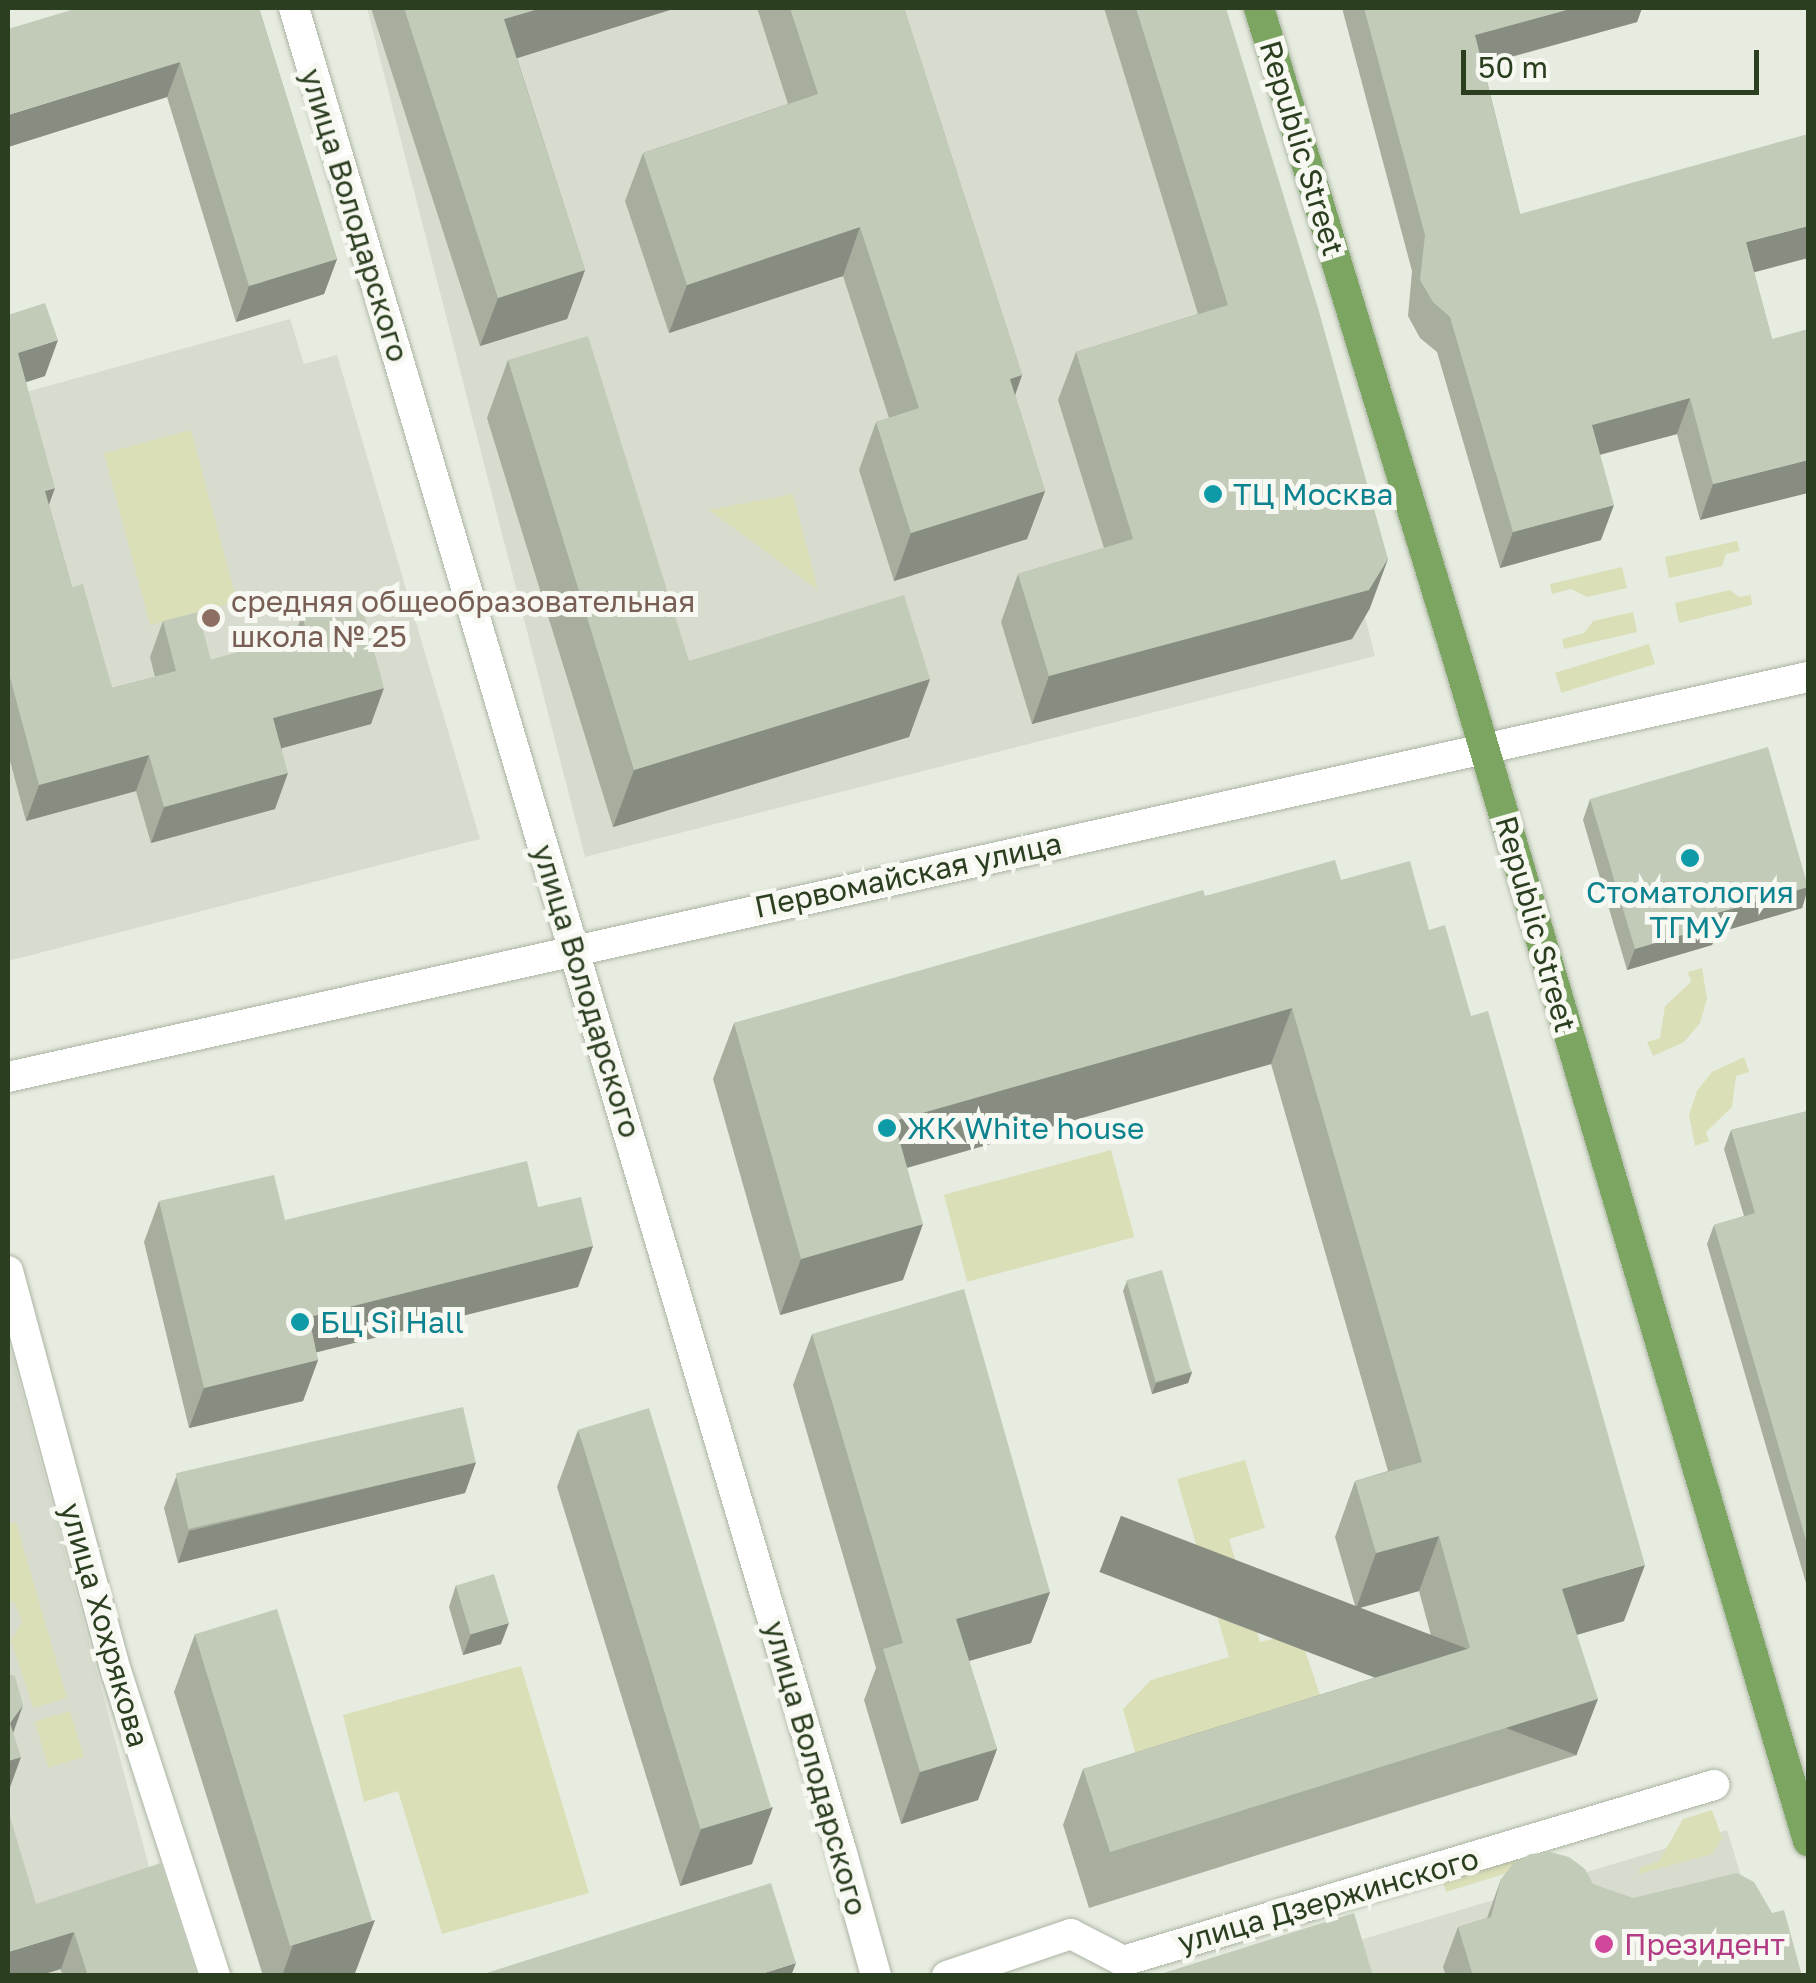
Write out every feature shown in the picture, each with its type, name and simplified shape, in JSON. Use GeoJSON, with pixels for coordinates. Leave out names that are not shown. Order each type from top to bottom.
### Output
{"type":"FeatureCollection","features":[{"type":"Feature","properties":{"kind":"main road","name":"Republic Street"},"geometry":{"type":"LineString","coordinates":[[1259,8],[1485,749],[1808,1841]]}},
{"type":"Feature","properties":{"kind":"street","name":"улица Володарского"},"geometry":{"type":"LineString","coordinates":[[294,8],[876,1976]]}},
{"type":"Feature","properties":{"kind":"street","name":"Первомайская улица"},"geometry":{"type":"LineString","coordinates":[[8,1077],[1808,676]]}},
{"type":"Feature","properties":{"kind":"street","name":"улица Хохрякова"},"geometry":{"type":"LineString","coordinates":[[8,1272],[116,1674],[215,1976]]}},
{"type":"Feature","properties":{"kind":"street","name":"улица Дзержинского"},"geometry":{"type":"LineString","coordinates":[[947,1976],[1071,1934],[1122,1961],[1714,1785]]}},
{"type":"Feature","properties":{"kind":"shaded area"},"geometry":{"type":"Polygon","coordinates":[[[367,8],[1209,8],[1375,656],[585,857],[367,8]]]}},
{"type":"Feature","properties":{"kind":"shaded area","name":"средняя общеобразовательная школа № 25"},"geometry":{"type":"Polygon","coordinates":[[[290,319],[304,364],[337,355],[480,839],[8,961],[8,397],[290,319]]]}},
{"type":"Feature","properties":{"kind":"shaded area"},"geometry":{"type":"Polygon","coordinates":[[[8,1340],[178,1975],[8,1975],[8,1340]]]}},
{"type":"Feature","properties":{"kind":"shaded area"},"geometry":{"type":"Polygon","coordinates":[[[1727,1830],[1771,1975],[1240,1976],[1727,1830]]]}},
{"type":"Feature","properties":{"kind":"green space"},"geometry":{"type":"Polygon","coordinates":[[[191,430],[237,602],[150,625],[104,453],[191,430]]]}},
{"type":"Feature","properties":{"kind":"green space"},"geometry":{"type":"Polygon","coordinates":[[[793,494],[818,590],[709,510],[793,494]]]}},
{"type":"Feature","properties":{"kind":"green space"},"geometry":{"type":"Polygon","coordinates":[[[1737,541],[1740,551],[1726,554],[1722,566],[1669,578],[1665,557],[1737,541]]]}},
{"type":"Feature","properties":{"kind":"green space"},"geometry":{"type":"Polygon","coordinates":[[[1622,567],[1627,588],[1587,597],[1571,589],[1552,594],[1550,584],[1622,567]]]}},
{"type":"Feature","properties":{"kind":"green space"},"geometry":{"type":"Polygon","coordinates":[[[1730,590],[1739,597],[1751,595],[1752,605],[1679,623],[1675,603],[1730,590]]]}},
{"type":"Feature","properties":{"kind":"green space"},"geometry":{"type":"Polygon","coordinates":[[[1633,612],[1637,632],[1564,649],[1562,639],[1584,633],[1593,621],[1633,612]]]}},
{"type":"Feature","properties":{"kind":"green space"},"geometry":{"type":"Polygon","coordinates":[[[1649,644],[1655,664],[1561,693],[1555,673],[1649,644]]]}},
{"type":"Feature","properties":{"kind":"green space"},"geometry":{"type":"Polygon","coordinates":[[[1702,968],[1707,999],[1700,1023],[1684,1042],[1653,1056],[1647,1042],[1660,1038],[1665,1006],[1691,982],[1688,972],[1702,968]]]}},
{"type":"Feature","properties":{"kind":"green space"},"geometry":{"type":"Polygon","coordinates":[[[1744,1057],[1749,1072],[1736,1076],[1732,1107],[1706,1132],[1709,1141],[1695,1146],[1689,1115],[1697,1091],[1712,1072],[1744,1057]]]}},
{"type":"Feature","properties":{"kind":"green space"},"geometry":{"type":"Polygon","coordinates":[[[1111,1150],[1134,1237],[967,1282],[944,1195],[1111,1150]]]}},
{"type":"Feature","properties":{"kind":"green space"},"geometry":{"type":"Polygon","coordinates":[[[1245,1460],[1265,1528],[1229,1539],[1260,1642],[1299,1632],[1322,1701],[1137,1759],[1123,1709],[1151,1680],[1229,1657],[1177,1479],[1245,1460]]]}},
{"type":"Feature","properties":{"kind":"green space"},"geometry":{"type":"Polygon","coordinates":[[[16,1522],[67,1698],[33,1708],[11,1640],[22,1622],[15,1603],[8,1600],[8,1524],[16,1522]]]}},
{"type":"Feature","properties":{"kind":"green space"},"geometry":{"type":"Polygon","coordinates":[[[521,1666],[589,1893],[442,1934],[398,1791],[364,1802],[343,1715],[521,1666]]]}},
{"type":"Feature","properties":{"kind":"green space"},"geometry":{"type":"Polygon","coordinates":[[[70,1711],[84,1757],[49,1768],[35,1722],[70,1711]]]}},
{"type":"Feature","properties":{"kind":"green space"},"geometry":{"type":"Polygon","coordinates":[[[1712,1810],[1722,1838],[1712,1854],[1638,1874],[1640,1868],[1659,1861],[1683,1819],[1712,1810]]]}},
{"type":"Feature","properties":{"kind":"green space"},"geometry":{"type":"Polygon","coordinates":[[[1524,1849],[1552,1859],[1446,1892],[1441,1875],[1524,1849]]]}},
{"type":"Feature","properties":{"kind":"building"},"geometry":{"type":"Polygon","coordinates":[[[78,8],[259,8],[337,259],[249,286],[180,62],[8,115],[8,29],[78,8]]]}},
{"type":"Feature","properties":{"kind":"building"},"geometry":{"type":"Polygon","coordinates":[[[404,8],[542,8],[504,19],[585,270],[498,298],[404,8]]]}},
{"type":"Feature","properties":{"kind":"building"},"geometry":{"type":"Polygon","coordinates":[[[790,8],[904,8],[1022,375],[1010,379],[1045,491],[911,533],[876,422],[919,408],[860,227],[687,285],[643,153],[818,94],[790,8]]]}},
{"type":"Feature","properties":{"kind":"building"},"geometry":{"type":"Polygon","coordinates":[[[1136,8],[1226,8],[1318,308],[1388,559],[1369,590],[1049,676],[1018,574],[1133,539],[1076,352],[1228,305],[1136,8]]]}},
{"type":"Feature","properties":{"kind":"building"},"geometry":{"type":"Polygon","coordinates":[[[1364,8],[1574,8],[1475,35],[1520,214],[1808,134],[1808,226],[1746,242],[1772,339],[1808,329],[1808,460],[1713,484],[1690,398],[1592,425],[1614,505],[1513,532],[1450,317],[1433,302],[1420,280],[1425,235],[1364,8]]]}},
{"type":"Feature","properties":{"kind":"building"},"geometry":{"type":"Polygon","coordinates":[[[45,303],[58,340],[18,353],[55,488],[45,491],[72,587],[83,584],[112,688],[176,671],[163,621],[198,612],[211,660],[307,633],[302,615],[360,600],[384,688],[273,718],[288,773],[164,807],[149,755],[39,785],[8,670],[8,315],[45,303]]]}},
{"type":"Feature","properties":{"kind":"building"},"geometry":{"type":"Polygon","coordinates":[[[588,336],[689,661],[904,595],[930,679],[634,770],[508,360],[588,336]]]}},
{"type":"Feature","properties":{"kind":"building","name":"Стоматология ТГМУ"},"geometry":{"type":"Polygon","coordinates":[[[1768,747],[1808,887],[1717,913],[1720,924],[1635,949],[1590,799],[1768,747]]]}},
{"type":"Feature","properties":{"kind":"building"},"geometry":{"type":"Polygon","coordinates":[[[1335,860],[1341,880],[1410,861],[1429,930],[1445,925],[1471,1016],[1488,1011],[1645,1565],[1562,1589],[1598,1699],[1110,1852],[1083,1769],[1470,1648],[1439,1536],[1376,1553],[1355,1481],[1422,1462],[1292,1008],[894,1121],[923,1224],[801,1259],[734,1023],[1203,890],[1205,896],[1335,860]]]}},
{"type":"Feature","properties":{"kind":"building"},"geometry":{"type":"Polygon","coordinates":[[[1808,1111],[1808,1547],[1714,1225],[1755,1213],[1731,1130],[1808,1111]]]}},
{"type":"Feature","properties":{"kind":"building","name":"БЦ Si Hall"},"geometry":{"type":"Polygon","coordinates":[[[527,1161],[538,1207],[581,1197],[593,1246],[309,1317],[318,1360],[204,1388],[159,1201],[274,1175],[285,1220],[527,1161]]]}},
{"type":"Feature","properties":{"kind":"building"},"geometry":{"type":"Polygon","coordinates":[[[1162,1270],[1191,1372],[1156,1382],[1126,1280],[1162,1270]]]}},
{"type":"Feature","properties":{"kind":"building"},"geometry":{"type":"Polygon","coordinates":[[[964,1289],[1050,1592],[956,1619],[997,1749],[920,1772],[883,1649],[903,1643],[812,1334],[964,1289]]]}},
{"type":"Feature","properties":{"kind":"building"},"geometry":{"type":"Polygon","coordinates":[[[463,1407],[476,1463],[188,1529],[176,1473],[463,1407]]]}},
{"type":"Feature","properties":{"kind":"building"},"geometry":{"type":"Polygon","coordinates":[[[649,1408],[771,1808],[700,1829],[578,1430],[649,1408]]]}},
{"type":"Feature","properties":{"kind":"building"},"geometry":{"type":"Polygon","coordinates":[[[494,1574],[509,1623],[471,1634],[456,1586],[494,1574]]]}},
{"type":"Feature","properties":{"kind":"building"},"geometry":{"type":"Polygon","coordinates":[[[277,1609],[372,1921],[290,1946],[195,1634],[277,1609]]]}},
{"type":"Feature","properties":{"kind":"building"},"geometry":{"type":"Polygon","coordinates":[[[8,1674],[15,1676],[23,1705],[10,1723],[21,1757],[8,1761],[8,1674]]]}},
{"type":"Feature","properties":{"kind":"building"},"geometry":{"type":"Polygon","coordinates":[[[8,1810],[36,1904],[161,1863],[198,1976],[88,1976],[74,1932],[8,1952],[8,1810]]]}},
{"type":"Feature","properties":{"kind":"building"},"geometry":{"type":"Polygon","coordinates":[[[1550,1852],[1569,1857],[1585,1869],[1593,1884],[1633,1898],[1737,1873],[1754,1882],[1772,1913],[1784,1910],[1802,1976],[1473,1976],[1458,1927],[1491,1917],[1501,1879],[1513,1864],[1530,1854],[1550,1852]]]}},
{"type":"Feature","properties":{"kind":"building"},"geometry":{"type":"Polygon","coordinates":[[[771,1883],[796,1963],[755,1976],[477,1976],[771,1883]]]}},
{"type":"Feature","properties":{"kind":"building"},"geometry":{"type":"Polygon","coordinates":[[[1354,1913],[1373,1976],[1154,1976],[1354,1913]]]}},
{"type":"Feature","properties":{"kind":"place","name":"ТЦ Москва"},"geometry":{"type":"Point","coordinates":[1213,494]}},
{"type":"Feature","properties":{"kind":"place","name":"средняя общеобразовательная школа № 25"},"geometry":{"type":"Point","coordinates":[211,618]}},
{"type":"Feature","properties":{"kind":"place","name":"Стоматология ТГМУ"},"geometry":{"type":"Point","coordinates":[1690,858]}},
{"type":"Feature","properties":{"kind":"place","name":"ЖК White house"},"geometry":{"type":"Point","coordinates":[887,1128]}},
{"type":"Feature","properties":{"kind":"place","name":"БЦ Si Hall"},"geometry":{"type":"Point","coordinates":[300,1322]}},
{"type":"Feature","properties":{"kind":"place","name":"Президент"},"geometry":{"type":"Point","coordinates":[1604,1944]}}]}
